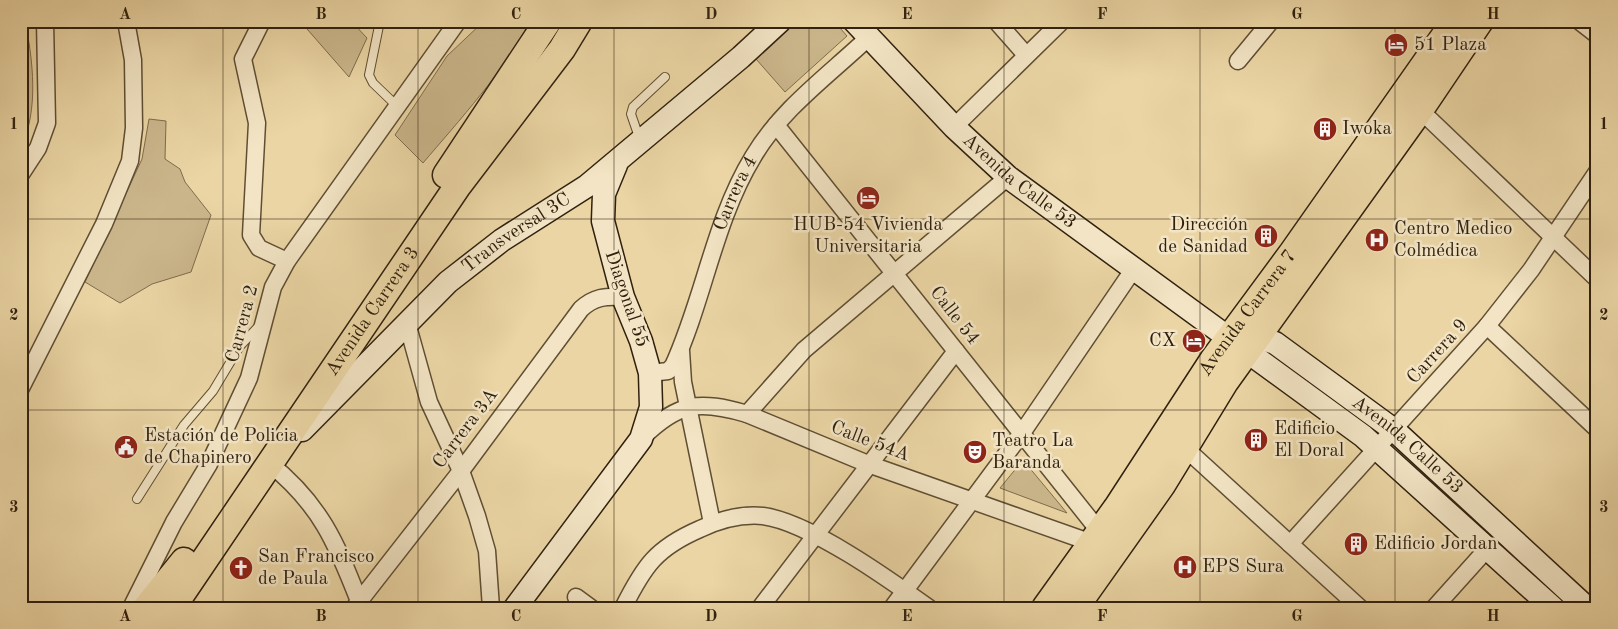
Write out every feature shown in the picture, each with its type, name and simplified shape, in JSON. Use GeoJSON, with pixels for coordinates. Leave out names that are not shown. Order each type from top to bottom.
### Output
{"type":"FeatureCollection","features":[{"type":"Feature","properties":{"kind":"main road","name":"Avenida Carrera 3"},"geometry":{"type":"LineString","coordinates":[[146,608],[193,548],[538,39],[548,21]]}},
{"type":"Feature","properties":{"kind":"main road","name":"Avenida Carrera 3"},"geometry":{"type":"LineString","coordinates":[[172,608],[458,187],[562,49],[579,21]]}},
{"type":"Feature","properties":{"kind":"main road","name":"Transversal 3C"},"geometry":{"type":"LineString","coordinates":[[269,463],[448,282],[477,258],[587,186],[780,21]]}},
{"type":"Feature","properties":{"kind":"main road","name":"Avenida Carrera 7"},"geometry":{"type":"LineString","coordinates":[[1045,608],[1242,340],[1420,110],[1480,21]]}},
{"type":"Feature","properties":{"kind":"main road","name":"Avenida Carrera 7"},"geometry":{"type":"LineString","coordinates":[[1075,608],[1144,513],[1225,382],[1242,340],[1447,25]]}},
{"type":"Feature","properties":{"kind":"main road","name":"Avenida Calle 53"},"geometry":{"type":"LineString","coordinates":[[861,29],[954,127],[1008,178],[1203,320],[1242,340],[1377,448],[1553,608]]}},
{"type":"Feature","properties":{"kind":"main road","name":"Diagonal 55"},"geometry":{"type":"LineString","coordinates":[[619,159],[608,181],[602,207],[605,234],[623,297],[641,341],[650,373],[651,407],[641,439]]}},
{"type":"Feature","properties":{"kind":"main road","name":"Avenida Calle 53"},"geometry":{"type":"LineString","coordinates":[[1242,340],[1275,343],[1394,430],[1588,608]]}},
{"type":"Feature","properties":{"kind":"main road"},"geometry":{"type":"LineString","coordinates":[[515,608],[641,439]]}},
{"type":"Feature","properties":{"kind":"street"},"geometry":{"type":"LineString","coordinates":[[21,174],[38,148],[47,123],[45,21]]}},
{"type":"Feature","properties":{"kind":"street"},"geometry":{"type":"LineString","coordinates":[[21,388],[104,224],[130,161],[134,128],[133,60],[126,21]]}},
{"type":"Feature","properties":{"kind":"street"},"geometry":{"type":"LineString","coordinates":[[262,21],[243,59],[257,123],[251,235],[259,248],[287,261]]}},
{"type":"Feature","properties":{"kind":"street","name":"Carrera 2"},"geometry":{"type":"LineString","coordinates":[[131,608],[174,522],[209,464],[249,378],[257,353],[262,324],[272,287],[287,261],[458,21]]}},
{"type":"Feature","properties":{"kind":"street"},"geometry":{"type":"LineString","coordinates":[[996,21],[1026,55]]}},
{"type":"Feature","properties":{"kind":"street"},"geometry":{"type":"LineString","coordinates":[[954,127],[1062,21]]}},
{"type":"Feature","properties":{"kind":"street"},"geometry":{"type":"LineString","coordinates":[[1238,61],[1271,21]]}},
{"type":"Feature","properties":{"kind":"street"},"geometry":{"type":"LineString","coordinates":[[1579,21],[1597,35]]}},
{"type":"Feature","properties":{"kind":"street","name":"Carrera 4"},"geometry":{"type":"LineString","coordinates":[[650,373],[668,371],[673,366],[681,349],[733,197],[753,157],[776,125],[861,29]]}},
{"type":"Feature","properties":{"kind":"street"},"geometry":{"type":"LineString","coordinates":[[1420,110],[1597,279]]}},
{"type":"Feature","properties":{"kind":"street","name":"Calle 54"},"geometry":{"type":"LineString","coordinates":[[776,125],[1022,433],[1096,537]]}},
{"type":"Feature","properties":{"kind":"street","name":"Carrera 9"},"geometry":{"type":"LineString","coordinates":[[1290,544],[1487,326],[1532,270],[1597,172]]}},
{"type":"Feature","properties":{"kind":"street"},"geometry":{"type":"LineString","coordinates":[[747,414],[804,350],[1008,178]]}},
{"type":"Feature","properties":{"kind":"street"},"geometry":{"type":"LineString","coordinates":[[892,608],[970,500],[1022,433],[1133,270]]}},
{"type":"Feature","properties":{"kind":"street","name":"Carrera 3A"},"geometry":{"type":"LineString","coordinates":[[356,604],[461,471],[581,309],[588,302],[605,296],[623,297]]}},
{"type":"Feature","properties":{"kind":"street"},"geometry":{"type":"LineString","coordinates":[[408,323],[429,402],[461,471],[487,551],[491,608]]}},
{"type":"Feature","properties":{"kind":"street"},"geometry":{"type":"LineString","coordinates":[[1487,326],[1597,429]]}},
{"type":"Feature","properties":{"kind":"street"},"geometry":{"type":"LineString","coordinates":[[681,349],[683,382],[712,523]]}},
{"type":"Feature","properties":{"kind":"street"},"geometry":{"type":"LineString","coordinates":[[760,608],[868,464],[956,352]]}},
{"type":"Feature","properties":{"kind":"street","name":"Calle 54A"},"geometry":{"type":"LineString","coordinates":[[641,439],[668,414],[688,407],[708,406],[747,414],[868,464],[970,500],[1096,537]]}},
{"type":"Feature","properties":{"kind":"street"},"geometry":{"type":"LineString","coordinates":[[1185,448],[1360,608]]}},
{"type":"Feature","properties":{"kind":"street"},"geometry":{"type":"LineString","coordinates":[[269,463],[301,490],[319,514],[338,548],[356,604]]}},
{"type":"Feature","properties":{"kind":"street"},"geometry":{"type":"LineString","coordinates":[[623,608],[637,579],[655,556],[674,540],[712,523],[736,517],[762,516],[784,522],[814,536],[904,590],[929,608]]}},
{"type":"Feature","properties":{"kind":"street"},"geometry":{"type":"LineString","coordinates":[[1434,608],[1487,549]]}},
{"type":"Feature","properties":{"kind":"street"},"geometry":{"type":"LineString","coordinates":[[576,597],[591,608]]}},
{"type":"Feature","properties":{"kind":"lane"},"geometry":{"type":"LineString","coordinates":[[380,21],[369,75],[373,83],[398,107]]}},
{"type":"Feature","properties":{"kind":"lane"},"geometry":{"type":"LineString","coordinates":[[640,142],[631,114],[633,107],[665,78]]}},
{"type":"Feature","properties":{"kind":"lane"},"geometry":{"type":"LineString","coordinates":[[137,499],[184,425],[213,391],[240,346],[262,324]]}},
{"type":"Feature","properties":{"kind":"shaded area"},"geometry":{"type":"Polygon","coordinates":[[[21,21],[25,21],[28,36],[33,85],[27,133],[21,147],[21,21]]]}},
{"type":"Feature","properties":{"kind":"shaded area"},"geometry":{"type":"Polygon","coordinates":[[[300,21],[351,21],[367,38],[349,77],[300,21]]]}},
{"type":"Feature","properties":{"kind":"shaded area"},"geometry":{"type":"Polygon","coordinates":[[[484,21],[530,21],[509,57],[495,76],[423,163],[395,135],[447,56],[484,21]]]}},
{"type":"Feature","properties":{"kind":"shaded area"},"geometry":{"type":"Polygon","coordinates":[[[795,21],[834,21],[847,36],[785,92],[756,59],[795,21]]]}},
{"type":"Feature","properties":{"kind":"shaded area"},"geometry":{"type":"Polygon","coordinates":[[[149,119],[166,121],[165,159],[180,169],[185,182],[211,215],[191,272],[152,284],[120,303],[85,282],[142,159],[149,119]]]}},
{"type":"Feature","properties":{"kind":"shaded area"},"geometry":{"type":"Polygon","coordinates":[[[1023,460],[1067,513],[1000,488],[1023,460]]]}},
{"type":"Feature","properties":{"kind":"place","name":"51 Plaza"},"geometry":{"type":"Point","coordinates":[1396,45]}},
{"type":"Feature","properties":{"kind":"place","name":"Iwoka"},"geometry":{"type":"Point","coordinates":[1325,129]}},
{"type":"Feature","properties":{"kind":"place","name":"HUB-54 Vivienda Universitaria"},"geometry":{"type":"Point","coordinates":[868,198]}},
{"type":"Feature","properties":{"kind":"place","name":"Dirección de Sanidad"},"geometry":{"type":"Point","coordinates":[1266,236]}},
{"type":"Feature","properties":{"kind":"place","name":"Centro Medico Colmédica"},"geometry":{"type":"Point","coordinates":[1377,240]}},
{"type":"Feature","properties":{"kind":"place","name":"CX"},"geometry":{"type":"Point","coordinates":[1194,341]}},
{"type":"Feature","properties":{"kind":"place","name":"Edificio El Doral"},"geometry":{"type":"Point","coordinates":[1256,440]}},
{"type":"Feature","properties":{"kind":"place","name":"Estación de Policia de Chapinero"},"geometry":{"type":"Point","coordinates":[126,447]}},
{"type":"Feature","properties":{"kind":"place","name":"Teatro La Baranda"},"geometry":{"type":"Point","coordinates":[975,452]}},
{"type":"Feature","properties":{"kind":"place","name":"Edificio Jordan"},"geometry":{"type":"Point","coordinates":[1356,544]}},
{"type":"Feature","properties":{"kind":"place","name":"EPS Sura"},"geometry":{"type":"Point","coordinates":[1185,567]}},
{"type":"Feature","properties":{"kind":"place","name":"San Francisco de Paula"},"geometry":{"type":"Point","coordinates":[241,568]}}]}
